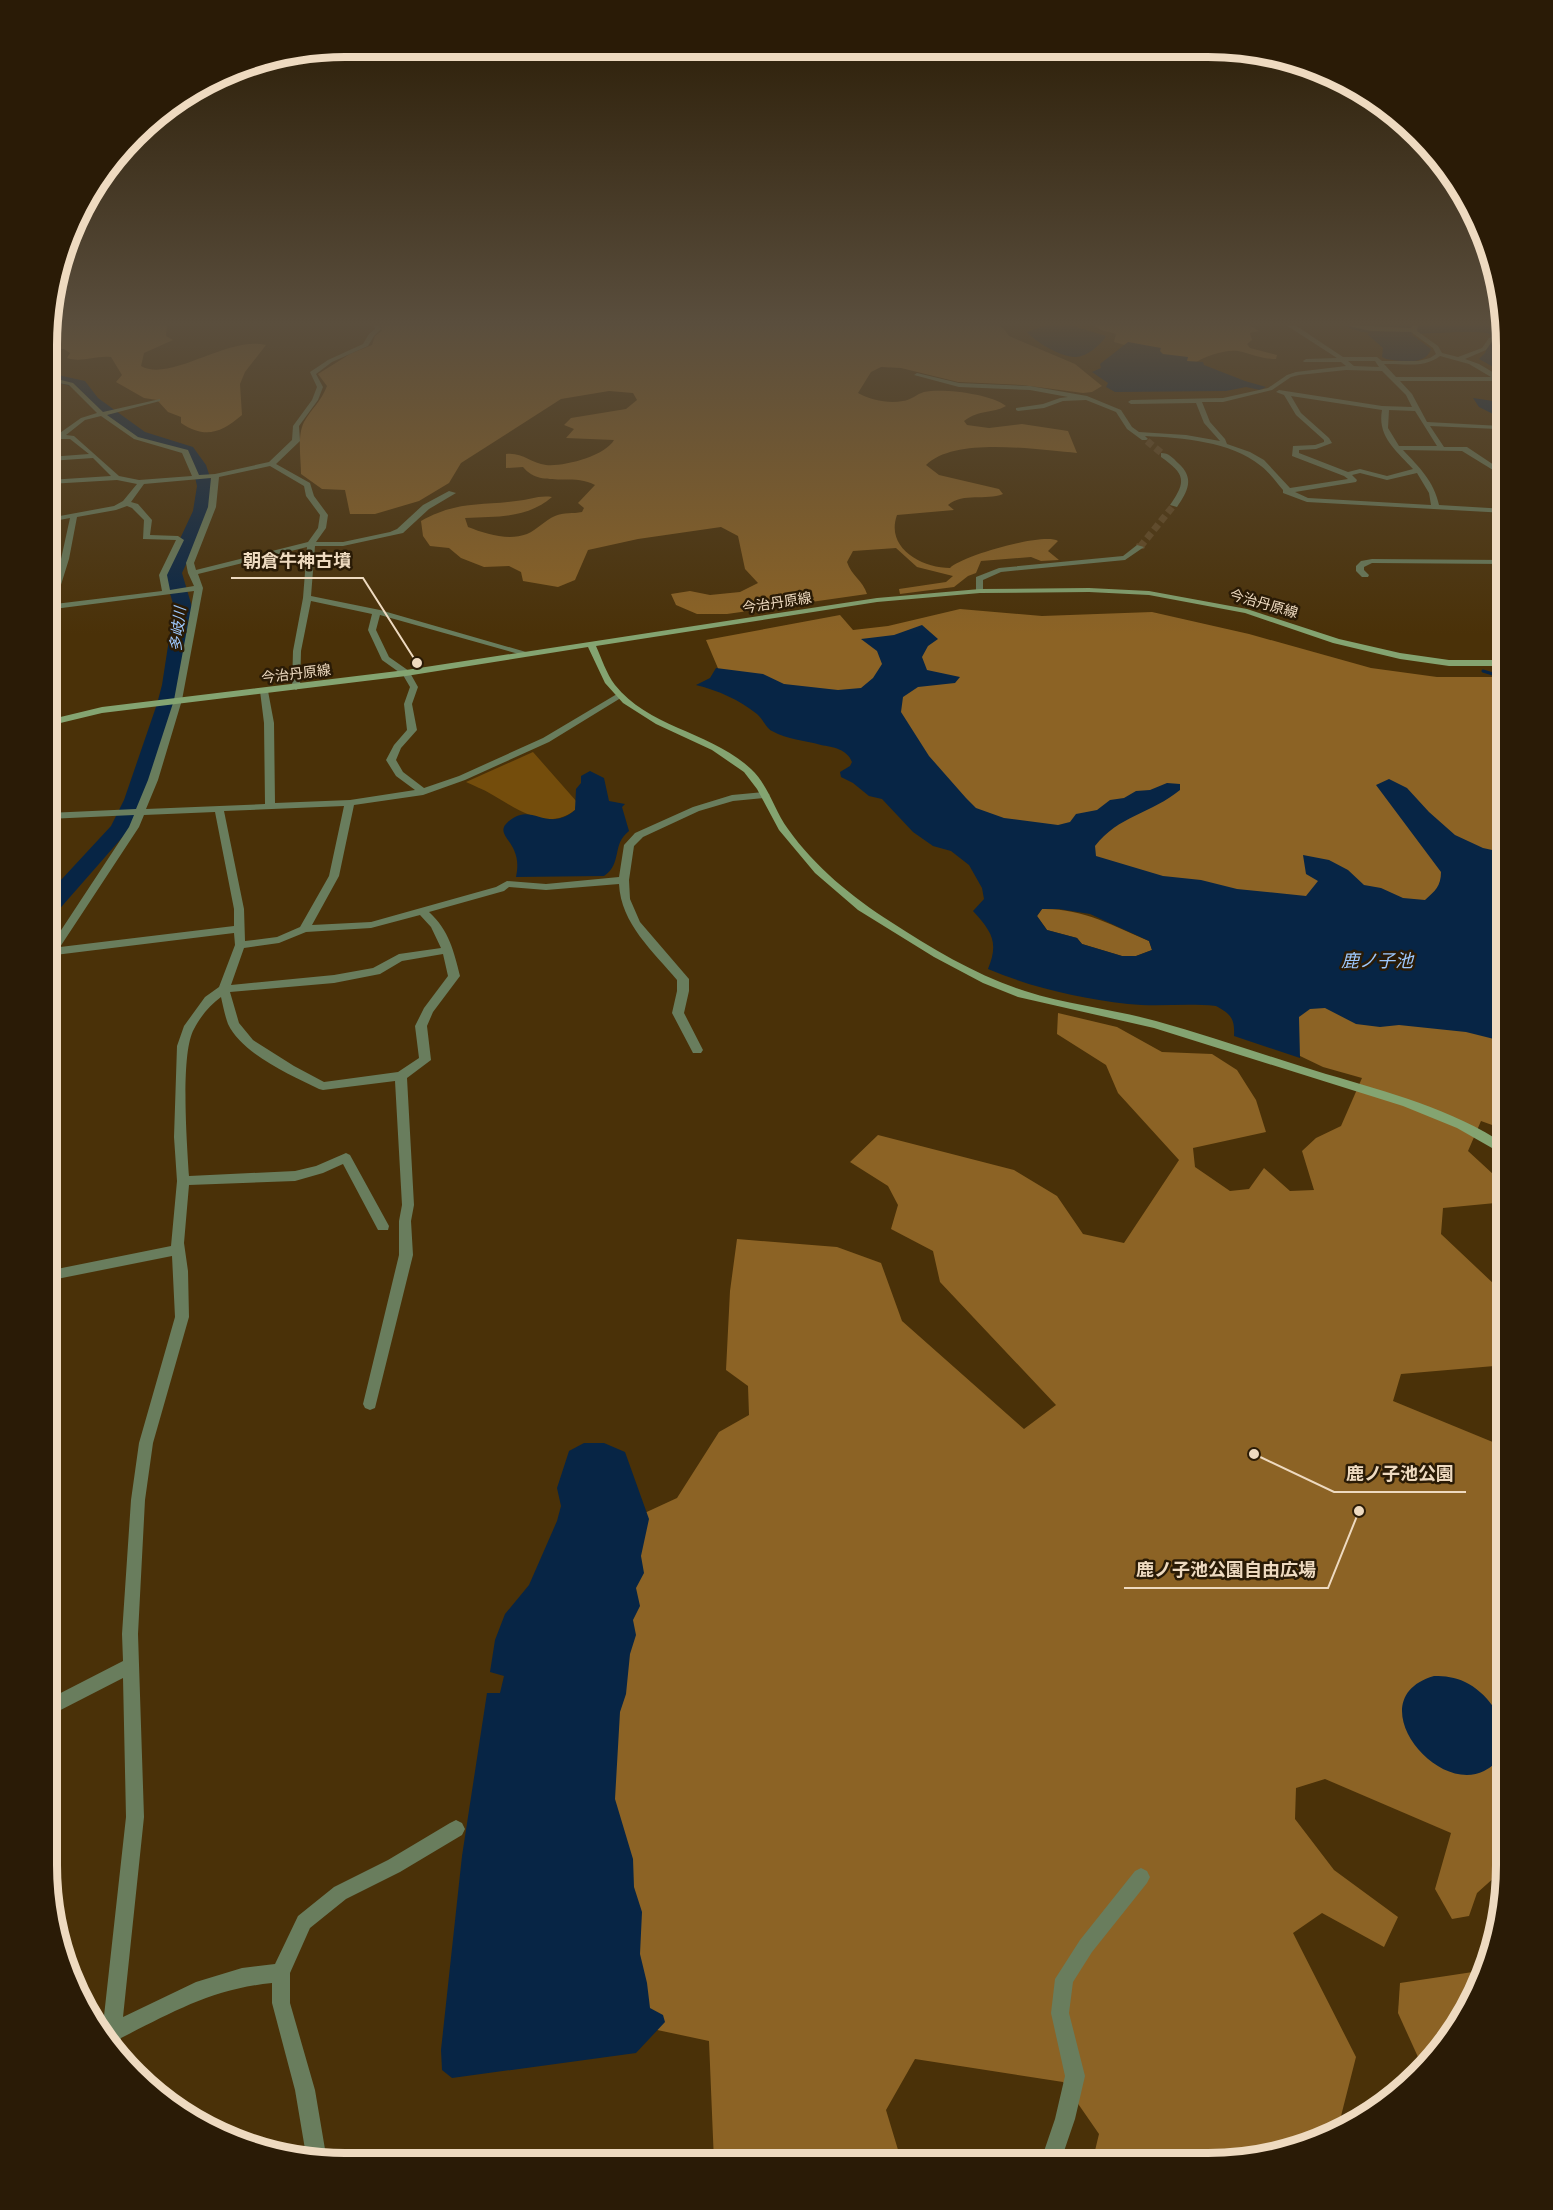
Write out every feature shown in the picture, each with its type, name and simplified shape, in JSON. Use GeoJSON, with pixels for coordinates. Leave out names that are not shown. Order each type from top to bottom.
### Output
{"type":"FeatureCollection","features":[{"type":"Feature","properties":{"kind":"main road","name":"今治丹原線"},"geometry":{"type":"LineString","coordinates":[[57,721],[102,711],[178,700],[406,673],[877,600],[980,591],[1089,590],[1149,593],[1247,611],[1336,641],[1400,656],[1449,663],[1496,663]]}},
{"type":"Feature","properties":{"kind":"main road"},"geometry":{"type":"LineString","coordinates":[[591,645],[611,687],[620,696],[639,710],[730,757],[748,770],[765,795],[780,825],[802,854],[845,895],[890,926],[988,981],[1024,995],[1060,1005],[1163,1026],[1393,1100],[1486,1136],[1496,1144]]}},
{"type":"Feature","properties":{"kind":"street"},"geometry":{"type":"LineString","coordinates":[[60,436],[70,428]]}},
{"type":"Feature","properties":{"kind":"street"},"geometry":{"type":"LineString","coordinates":[[122,428],[136,438],[185,452],[196,476]]}},
{"type":"Feature","properties":{"kind":"street"},"geometry":{"type":"LineString","coordinates":[[57,436],[72,437],[117,478],[127,482],[142,482],[212,476],[271,464],[296,441],[296,428]]}},
{"type":"Feature","properties":{"kind":"street"},"geometry":{"type":"LineString","coordinates":[[1129,428],[1147,441]]}},
{"type":"Feature","properties":{"kind":"street"},"geometry":{"type":"LineString","coordinates":[[1212,428],[1223,440],[1224,446]]}},
{"type":"Feature","properties":{"kind":"street"},"geometry":{"type":"LineString","coordinates":[[1286,491],[1353,480],[1347,474],[1295,454],[1296,448],[1316,447],[1328,443],[1327,439],[1314,428]]}},
{"type":"Feature","properties":{"kind":"street"},"geometry":{"type":"LineString","coordinates":[[1385,428],[1435,494],[1435,506]]}},
{"type":"Feature","properties":{"kind":"street"},"geometry":{"type":"LineString","coordinates":[[1428,428],[1443,449]]}},
{"type":"Feature","properties":{"kind":"street"},"geometry":{"type":"LineString","coordinates":[[1138,435],[1180,436],[1224,446],[1261,463],[1286,491],[1294,496],[1318,502],[1496,510]]}},
{"type":"Feature","properties":{"kind":"street"},"geometry":{"type":"LineString","coordinates":[[1399,448],[1464,449],[1496,470]]}},
{"type":"Feature","properties":{"kind":"street"},"geometry":{"type":"LineString","coordinates":[[1164,454],[1181,468],[1187,481],[1187,487],[1173,505]]}},
{"type":"Feature","properties":{"kind":"street"},"geometry":{"type":"LineString","coordinates":[[57,458],[94,456]]}},
{"type":"Feature","properties":{"kind":"street"},"geometry":{"type":"LineString","coordinates":[[271,464],[307,485],[310,496],[324,515],[322,528],[310,544],[307,598],[297,651],[296,687]]}},
{"type":"Feature","properties":{"kind":"street"},"geometry":{"type":"LineString","coordinates":[[1347,474],[1360,471],[1387,478],[1418,470]]}},
{"type":"Feature","properties":{"kind":"street"},"geometry":{"type":"LineString","coordinates":[[57,944],[134,827],[141,812],[178,700],[199,588],[189,563],[212,507],[212,476]]}},
{"type":"Feature","properties":{"kind":"street"},"geometry":{"type":"LineString","coordinates":[[57,482],[117,478]]}},
{"type":"Feature","properties":{"kind":"street"},"geometry":{"type":"LineString","coordinates":[[57,518],[116,508],[127,503],[142,482]]}},
{"type":"Feature","properties":{"kind":"street"},"geometry":{"type":"LineString","coordinates":[[192,573],[310,544],[343,544],[400,531],[426,507],[452,493]]}},
{"type":"Feature","properties":{"kind":"street"},"geometry":{"type":"LineString","coordinates":[[127,503],[135,506],[148,520],[146,537],[178,538],[180,540],[163,575],[166,593]]}},
{"type":"Feature","properties":{"kind":"street"},"geometry":{"type":"LineString","coordinates":[[57,584],[65,559],[74,515]]}},
{"type":"Feature","properties":{"kind":"street"},"geometry":{"type":"LineString","coordinates":[[980,591],[979,579],[999,570],[1125,558],[1140,548]]}},
{"type":"Feature","properties":{"kind":"street"},"geometry":{"type":"LineString","coordinates":[[1365,575],[1360,571],[1360,567],[1372,561],[1496,562]]}},
{"type":"Feature","properties":{"kind":"street"},"geometry":{"type":"LineString","coordinates":[[57,607],[199,588]]}},
{"type":"Feature","properties":{"kind":"street"},"geometry":{"type":"LineString","coordinates":[[307,598],[377,612],[529,654]]}},
{"type":"Feature","properties":{"kind":"street"},"geometry":{"type":"LineString","coordinates":[[377,612],[372,630],[385,658],[406,673],[414,687],[408,704],[412,730],[397,747],[391,760],[399,774],[423,792]]}},
{"type":"Feature","properties":{"kind":"street"},"geometry":{"type":"LineString","coordinates":[[264,691],[269,723],[270,806]]}},
{"type":"Feature","properties":{"kind":"street"},"geometry":{"type":"LineString","coordinates":[[57,816],[350,803],[423,792],[462,778],[546,740],[620,696]]}},
{"type":"Feature","properties":{"kind":"street"},"geometry":{"type":"LineString","coordinates":[[697,1050],[678,1013],[683,992],[683,979],[635,923],[625,899],[624,879],[629,845],[639,835],[696,809],[732,798],[765,795]]}},
{"type":"Feature","properties":{"kind":"street"},"geometry":{"type":"LineString","coordinates":[[304,929],[334,876],[350,803]]}},
{"type":"Feature","properties":{"kind":"street"},"geometry":{"type":"LineString","coordinates":[[219,809],[235,880],[241,929],[240,945],[224,989],[234,1024],[249,1042],[290,1069],[323,1086],[401,1076],[425,1060],[421,1026],[428,1011],[454,976],[449,950],[433,920],[423,912]]}},
{"type":"Feature","properties":{"kind":"street"},"geometry":{"type":"LineString","coordinates":[[240,945],[279,940],[304,929],[371,925],[500,889],[507,884],[546,887],[624,879]]}},
{"type":"Feature","properties":{"kind":"street"},"geometry":{"type":"LineString","coordinates":[[57,954],[241,929]]}},
{"type":"Feature","properties":{"kind":"street"},"geometry":{"type":"LineString","coordinates":[[108,2028],[135,1817],[130,1634],[138,1500],[146,1443],[182,1317],[179,1250],[183,1181],[180,1137],[183,1046],[188,1029],[208,1000],[224,989],[334,979],[376,971],[399,958],[449,950]]}},
{"type":"Feature","properties":{"kind":"street"},"geometry":{"type":"LineString","coordinates":[[370,1404],[406,1255],[405,1221],[408,1205],[401,1076]]}},
{"type":"Feature","properties":{"kind":"street"},"geometry":{"type":"LineString","coordinates":[[183,1181],[295,1176],[319,1170],[346,1158],[383,1226]]}},
{"type":"Feature","properties":{"kind":"street"},"geometry":{"type":"LineString","coordinates":[[57,1274],[179,1250]]}},
{"type":"Feature","properties":{"kind":"street"},"geometry":{"type":"LineString","coordinates":[[57,1704],[131,1665]]}},
{"type":"Feature","properties":{"kind":"street"},"geometry":{"type":"LineString","coordinates":[[315,2151],[305,2090],[281,2003],[281,1973],[304,1922],[340,1893],[394,1866],[456,1829]]}},
{"type":"Feature","properties":{"kind":"street"},"geometry":{"type":"LineString","coordinates":[[1053,2153],[1065,2119],[1075,2076],[1060,2013],[1064,1979],[1086,1946],[1141,1877]]}},
{"type":"Feature","properties":{"kind":"street"},"geometry":{"type":"LineString","coordinates":[[113,2036],[196,1990],[242,1977],[281,1973]]}},
{"type":"Feature","properties":{"kind":"shaded area"},"geometry":{"type":"Polygon","coordinates":[[[190,428],[223,428],[213,432],[190,428]]]}},
{"type":"Feature","properties":{"kind":"shaded area"},"geometry":{"type":"Polygon","coordinates":[[[302,428],[515,428],[461,463],[449,483],[419,501],[375,514],[350,514],[345,490],[322,489],[301,474],[302,428]]]}},
{"type":"Feature","properties":{"kind":"shaded area"},"geometry":{"type":"Polygon","coordinates":[[[572,428],[1049,428],[1068,431],[1077,453],[1020,448],[976,448],[956,450],[939,456],[926,465],[939,475],[999,489],[1003,494],[954,501],[948,505],[954,510],[897,515],[896,537],[908,554],[918,560],[950,568],[970,557],[1021,542],[1050,539],[1058,541],[1048,551],[1059,560],[1041,561],[1031,557],[981,561],[976,573],[954,587],[900,594],[899,589],[946,582],[953,576],[917,567],[896,548],[853,551],[847,562],[867,594],[727,614],[697,614],[676,605],[671,594],[690,591],[710,595],[740,592],[758,583],[745,569],[738,536],[721,527],[638,539],[588,550],[575,580],[558,587],[523,581],[521,572],[509,566],[484,567],[461,558],[449,548],[430,546],[423,536],[421,521],[457,507],[552,497],[522,513],[465,518],[468,527],[505,537],[527,534],[558,515],[582,512],[584,508],[578,503],[595,485],[586,481],[539,477],[530,474],[523,467],[506,468],[506,454],[553,465],[573,462],[593,455],[609,446],[614,440],[566,438],[574,429],[572,428]]]}},
{"type":"Feature","properties":{"kind":"shaded area"},"geometry":{"type":"Polygon","coordinates":[[[960,609],[1042,616],[1152,612],[1249,634],[1371,668],[1437,677],[1496,678],[1496,874],[1462,901],[1318,909],[1172,888],[957,811],[884,707],[894,666],[872,690],[847,696],[720,673],[706,640],[840,615],[853,630],[888,626],[960,609]]]}},
{"type":"Feature","properties":{"kind":"shaded area"},"geometry":{"type":"Polygon","coordinates":[[[533,752],[577,802],[575,810],[554,819],[543,819],[511,806],[466,782],[533,752]]]}},
{"type":"Feature","properties":{"kind":"shaded area"},"geometry":{"type":"Polygon","coordinates":[[[1042,909],[1071,911],[1097,919],[1149,941],[1152,950],[1136,956],[1122,956],[1082,944],[1077,938],[1047,930],[1037,916],[1042,909]]]}},
{"type":"Feature","properties":{"kind":"shaded area"},"geometry":{"type":"Polygon","coordinates":[[[1305,996],[1496,1027],[1496,1126],[1481,1121],[1468,1151],[1496,1177],[1496,1203],[1443,1208],[1441,1234],[1496,1285],[1496,1366],[1401,1374],[1393,1401],[1496,1443],[1495,1877],[1477,1893],[1469,1916],[1452,1919],[1435,1889],[1451,1833],[1325,1779],[1296,1788],[1295,1819],[1334,1870],[1398,1917],[1384,1947],[1322,1913],[1293,1933],[1356,2057],[1340,2120],[1301,2138],[1246,2151],[1094,2153],[1099,2134],[1063,2082],[915,2059],[886,2110],[899,2153],[714,2153],[709,2041],[615,2021],[590,1795],[625,1522],[677,1498],[719,1432],[749,1415],[748,1386],[726,1370],[730,1291],[737,1239],[837,1247],[881,1263],[902,1321],[1024,1429],[1056,1405],[940,1282],[933,1251],[891,1229],[898,1205],[888,1186],[850,1162],[878,1135],[1014,1170],[1057,1196],[1083,1234],[1124,1243],[1179,1160],[1118,1093],[1106,1065],[1057,1034],[1058,1013],[1117,1027],[1162,1052],[1212,1054],[1237,1070],[1256,1100],[1266,1132],[1193,1148],[1195,1167],[1230,1191],[1249,1189],[1264,1168],[1290,1191],[1314,1190],[1302,1151],[1316,1138],[1341,1126],[1362,1078],[1323,1067],[1275,1044],[1305,996]]]}},
{"type":"Feature","properties":{"kind":"shaded area"},"geometry":{"type":"Polygon","coordinates":[[[1475,1972],[1447,2025],[1420,2061],[1398,2013],[1400,1983],[1475,1972]]]}},
{"type":"Feature","properties":{"kind":"water","name":"鹿ノ子池"},"geometry":{"type":"Polygon","coordinates":[[[922,625],[938,639],[928,646],[922,657],[927,670],[960,677],[955,683],[918,687],[903,697],[901,712],[929,756],[976,808],[1004,818],[1058,825],[1070,822],[1076,814],[1097,810],[1110,800],[1124,798],[1136,791],[1150,790],[1167,783],[1180,784],[1180,790],[1114,828],[1095,846],[1096,856],[1163,876],[1201,880],[1237,889],[1306,896],[1318,881],[1306,874],[1303,855],[1329,860],[1348,870],[1364,885],[1381,888],[1403,898],[1425,900],[1437,888],[1441,872],[1376,785],[1389,779],[1407,788],[1455,835],[1483,848],[1496,851],[1496,1040],[1466,1032],[1399,1025],[1380,1027],[1356,1024],[1325,1008],[1310,1009],[1299,1017],[1300,1058],[1234,1036],[1234,1025],[1231,1018],[1216,1006],[1139,1005],[1092,999],[1039,987],[988,969],[993,952],[992,938],[973,911],[984,899],[982,888],[969,865],[951,851],[933,846],[913,832],[882,799],[869,796],[841,777],[840,772],[852,762],[843,751],[778,734],[770,730],[757,714],[743,704],[696,685],[710,678],[716,668],[763,674],[784,684],[838,690],[861,688],[873,678],[882,664],[877,651],[861,639],[894,635],[922,625]],[[1042,909],[1037,916],[1047,930],[1077,938],[1082,944],[1122,956],[1136,956],[1152,950],[1149,941],[1090,914],[1042,909]]]}},
{"type":"Feature","properties":{"kind":"water"},"geometry":{"type":"Polygon","coordinates":[[[590,771],[604,778],[609,801],[625,804],[622,807],[629,831],[620,842],[616,860],[610,871],[604,876],[516,877],[516,857],[504,833],[505,826],[522,814],[550,819],[566,816],[575,810],[576,789],[581,783],[581,776],[590,771]]]}},
{"type":"Feature","properties":{"kind":"water"},"geometry":{"type":"Polygon","coordinates":[[[584,1443],[604,1443],[625,1452],[649,1519],[641,1556],[644,1573],[636,1588],[640,1606],[633,1620],[636,1635],[630,1654],[626,1694],[620,1712],[615,1799],[633,1859],[634,1887],[642,1912],[640,1954],[650,2008],[663,2015],[665,2022],[636,2053],[452,2078],[442,2070],[441,2050],[462,1856],[487,1693],[500,1693],[504,1676],[490,1672],[495,1640],[505,1614],[529,1585],[557,1521],[561,1506],[557,1488],[569,1451],[584,1443]]]}},
{"type":"Feature","properties":{"kind":"water"},"geometry":{"type":"Polygon","coordinates":[[[1434,1676],[1457,1679],[1477,1689],[1496,1711],[1496,1763],[1484,1771],[1465,1775],[1445,1770],[1427,1758],[1412,1741],[1404,1722],[1403,1704],[1412,1687],[1434,1676]]]}},
{"type":"Feature","properties":{"kind":"waterway","name":"多岐川"},"geometry":{"type":"LineString","coordinates":[[57,898],[120,828],[134,800],[167,704],[171,685],[183,607],[173,573],[196,525],[204,498],[203,474],[188,450],[140,435],[131,428]]}},
{"type":"Feature","properties":{"kind":"waterway"},"geometry":{"type":"LineString","coordinates":[[1483,671],[1496,675]]}},
{"type":"Feature","properties":{"kind":"tunnel"},"geometry":{"type":"LineString","coordinates":[[1147,441],[1164,455]]}},
{"type":"Feature","properties":{"kind":"tunnel"},"geometry":{"type":"LineString","coordinates":[[1141,545],[1140,547],[1174,505]]}},
{"type":"Feature","properties":{"kind":"place","name":"朝倉牛神古墳"},"geometry":{"type":"Point","coordinates":[417,663]}},
{"type":"Feature","properties":{"kind":"place","name":"鹿ノ子池公園"},"geometry":{"type":"Point","coordinates":[1254,1454]}},
{"type":"Feature","properties":{"kind":"place","name":"鹿ノ子池公園自由広場"},"geometry":{"type":"Point","coordinates":[1359,1511]}}]}
